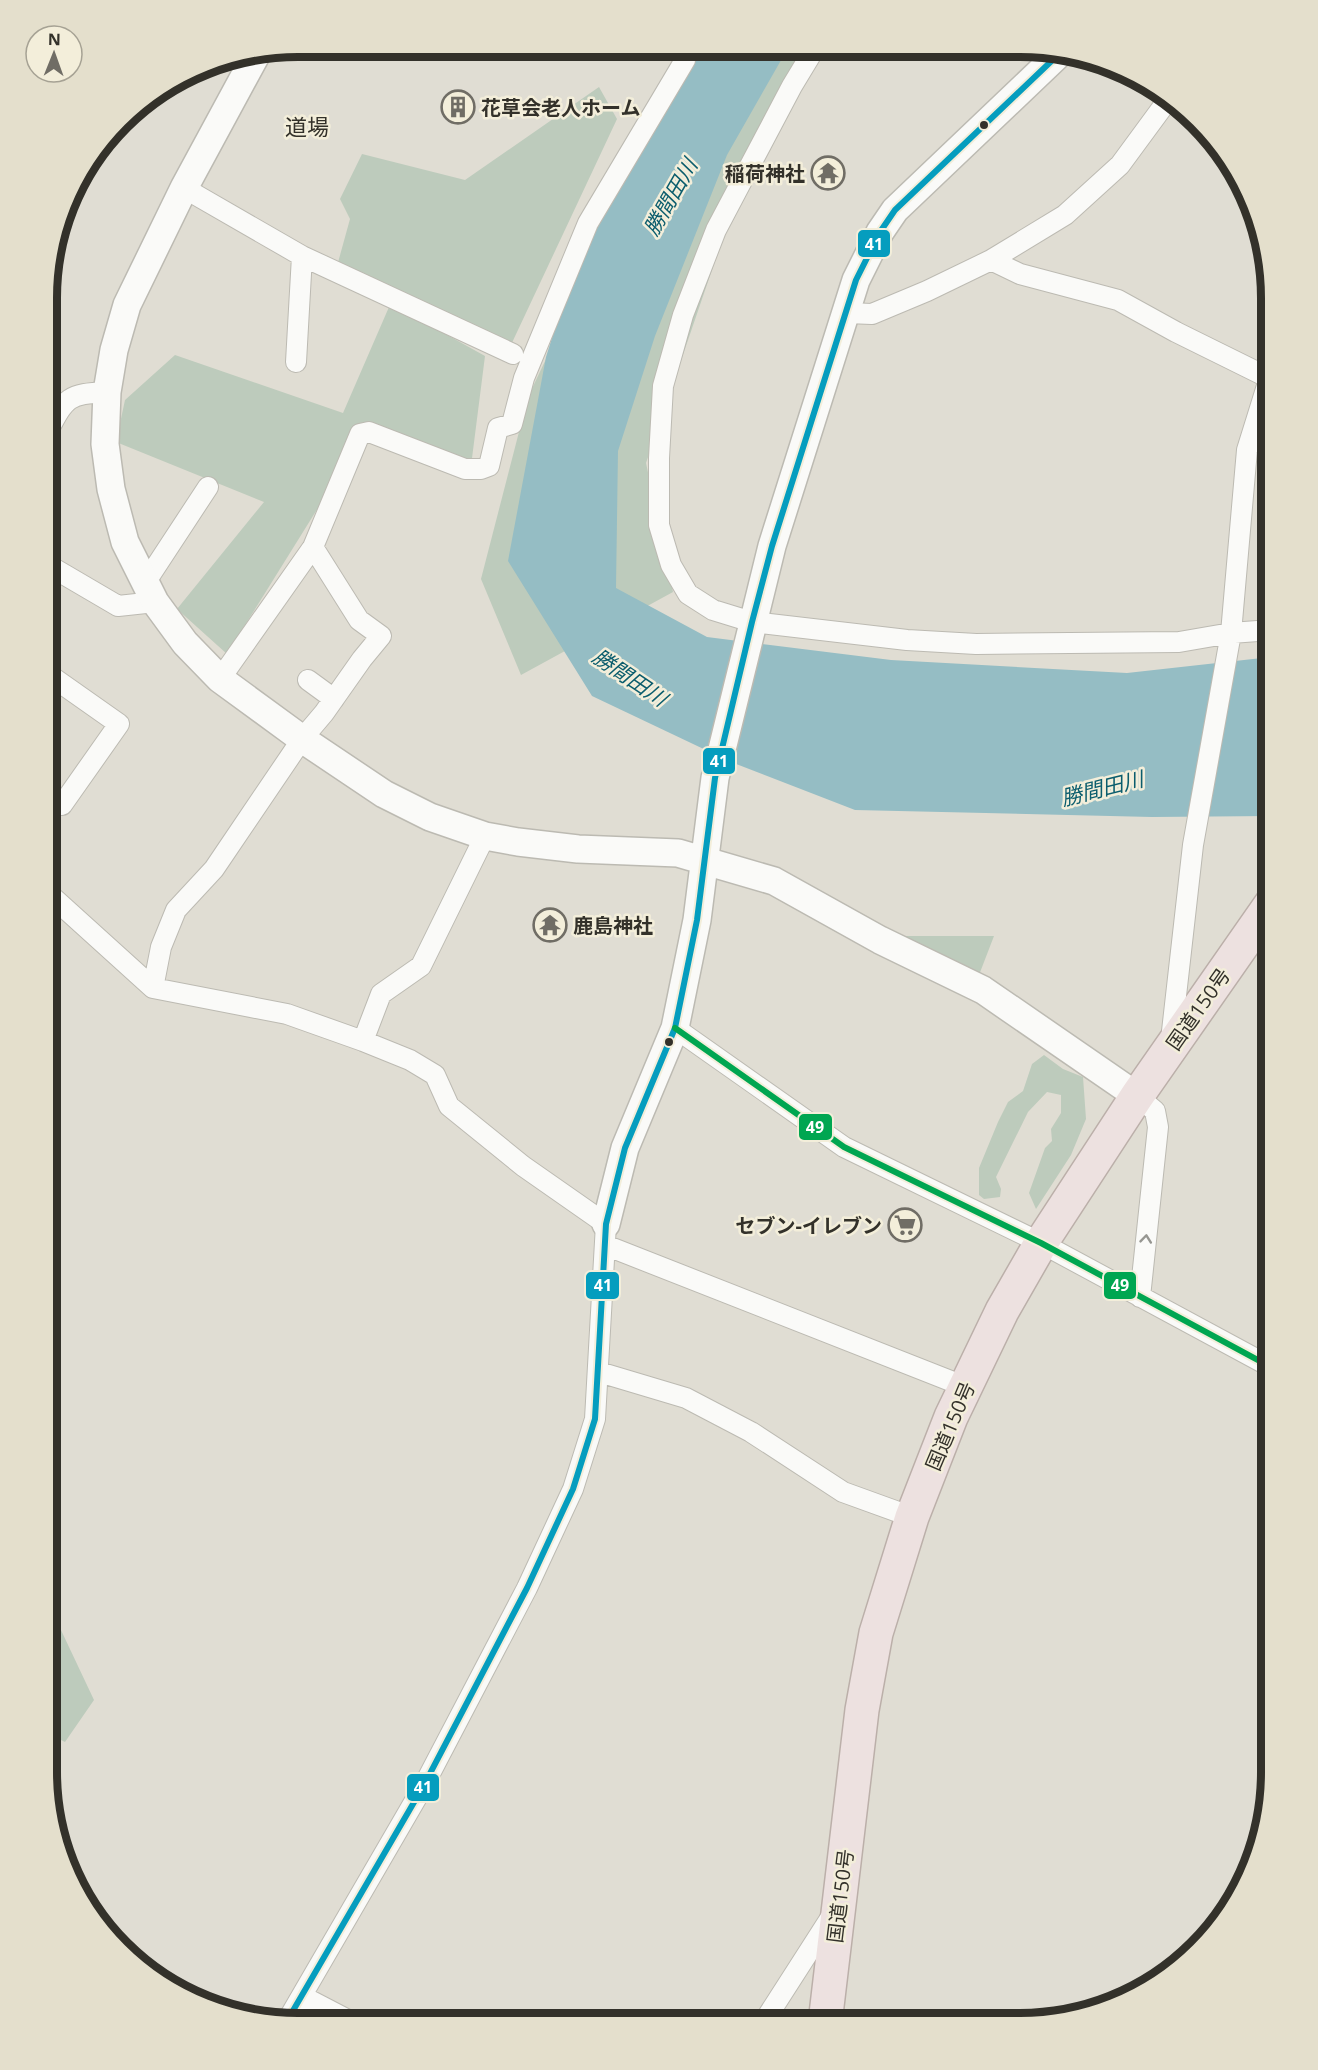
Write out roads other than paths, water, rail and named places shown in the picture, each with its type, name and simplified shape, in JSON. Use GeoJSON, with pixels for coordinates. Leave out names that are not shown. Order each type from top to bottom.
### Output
{"type":"FeatureCollection","features":[{"type":"Feature","properties":{"kind":"highway","name":"国道150号"},"geometry":{"type":"LineString","coordinates":[[826,2013],[862,1710],[876,1633],[912,1517],[951,1418],[1002,1311],[1041,1243],[1137,1095],[1261,918]]}},
{"type":"Feature","properties":{"kind":"street"},"geometry":{"type":"LineString","coordinates":[[810,57],[792,86],[716,230],[683,315],[663,386],[658,458],[659,525],[671,565],[688,594],[713,610],[751,626],[907,640],[976,644],[1230,642],[1261,633]]}},
{"type":"Feature","properties":{"kind":"street"},"geometry":{"type":"LineString","coordinates":[[292,2013],[424,1785],[527,1588],[573,1489],[595,1419],[606,1235],[625,1148],[675,1028],[697,920],[718,766],[751,626],[772,546],[856,280],[880,231],[895,210],[1053,59]]}},
{"type":"Feature","properties":{"kind":"street"},"geometry":{"type":"LineString","coordinates":[[220,679],[313,547],[360,434],[369,432],[465,470],[481,470],[489,466],[498,428],[512,424],[525,378],[593,212],[685,60]]}},
{"type":"Feature","properties":{"kind":"street"},"geometry":{"type":"LineString","coordinates":[[252,62],[184,188],[127,305],[114,350],[107,392],[105,444],[111,489],[125,542],[150,592],[185,643],[220,679],[302,739],[384,794],[430,817],[485,836],[519,842],[578,849],[678,853],[774,881],[880,940],[983,990],[1137,1095],[1155,1111],[1158,1127],[1140,1297]]}},
{"type":"Feature","properties":{"kind":"street"},"geometry":{"type":"LineString","coordinates":[[847,313],[872,314],[927,291],[991,260],[1065,215],[1120,165],[1164,105]]}},
{"type":"Feature","properties":{"kind":"street"},"geometry":{"type":"LineString","coordinates":[[184,188],[302,256],[513,354]]}},
{"type":"Feature","properties":{"kind":"street"},"geometry":{"type":"LineString","coordinates":[[296,362],[302,256]]}},
{"type":"Feature","properties":{"kind":"street"},"geometry":{"type":"LineString","coordinates":[[991,260],[1020,274],[1118,300],[1261,381]]}},
{"type":"Feature","properties":{"kind":"street"},"geometry":{"type":"LineString","coordinates":[[57,414],[71,397],[86,393],[107,392]]}},
{"type":"Feature","properties":{"kind":"street"},"geometry":{"type":"LineString","coordinates":[[1170,1049],[1193,845],[1230,642],[1247,450],[1261,409]]}},
{"type":"Feature","properties":{"kind":"street"},"geometry":{"type":"LineString","coordinates":[[57,570],[118,606],[150,592],[208,487]]}},
{"type":"Feature","properties":{"kind":"street"},"geometry":{"type":"LineString","coordinates":[[153,988],[161,947],[176,910],[214,869],[302,739],[381,636],[359,620],[313,547]]}},
{"type":"Feature","properties":{"kind":"street"},"geometry":{"type":"LineString","coordinates":[[57,680],[119,724],[62,805],[57,801]]}},
{"type":"Feature","properties":{"kind":"street"},"geometry":{"type":"LineString","coordinates":[[308,680],[334,699]]}},
{"type":"Feature","properties":{"kind":"street"},"geometry":{"type":"LineString","coordinates":[[363,1041],[381,994],[422,966],[485,836]]}},
{"type":"Feature","properties":{"kind":"street"},"geometry":{"type":"LineString","coordinates":[[57,901],[153,988],[287,1014],[410,1060],[435,1075],[449,1106],[606,1235],[966,1387]]}},
{"type":"Feature","properties":{"kind":"street"},"geometry":{"type":"LineString","coordinates":[[675,1028],[844,1147],[1041,1243],[1261,1362]]}},
{"type":"Feature","properties":{"kind":"street"},"geometry":{"type":"LineString","coordinates":[[598,1372],[686,1398],[751,1432],[843,1492],[912,1517]]}},
{"type":"Feature","properties":{"kind":"street"},"geometry":{"type":"LineString","coordinates":[[769,2013],[838,1906]]}},
{"type":"Feature","properties":{"kind":"street"},"geometry":{"type":"LineString","coordinates":[[302,1996],[335,2013]]}},
{"type":"Feature","properties":{"kind":"water","name":"勝間田川"},"geometry":{"type":"Polygon","coordinates":[[[690,57],[783,57],[727,155],[655,336],[618,451],[616,588],[707,637],[891,660],[1127,673],[1261,658],[1261,816],[1152,817],[855,810],[731,762],[592,696],[508,561],[546,357],[588,223],[672,82],[690,57]]]}},
{"type":"Feature","properties":{"kind":"place","name":"花草会老人ホーム"},"geometry":{"type":"Point","coordinates":[458,107]}},
{"type":"Feature","properties":{"kind":"place","name":"稲荷神社"},"geometry":{"type":"Point","coordinates":[828,173]}},
{"type":"Feature","properties":{"kind":"place","name":"鹿島神社"},"geometry":{"type":"Point","coordinates":[550,925]}},
{"type":"Feature","properties":{"kind":"place","name":"セブン-イレブン"},"geometry":{"type":"Point","coordinates":[905,1225]}},
{"type":"Feature","properties":{"kind":"district","name":"道場"},"geometry":{"type":"Point","coordinates":[307,126]}}]}
